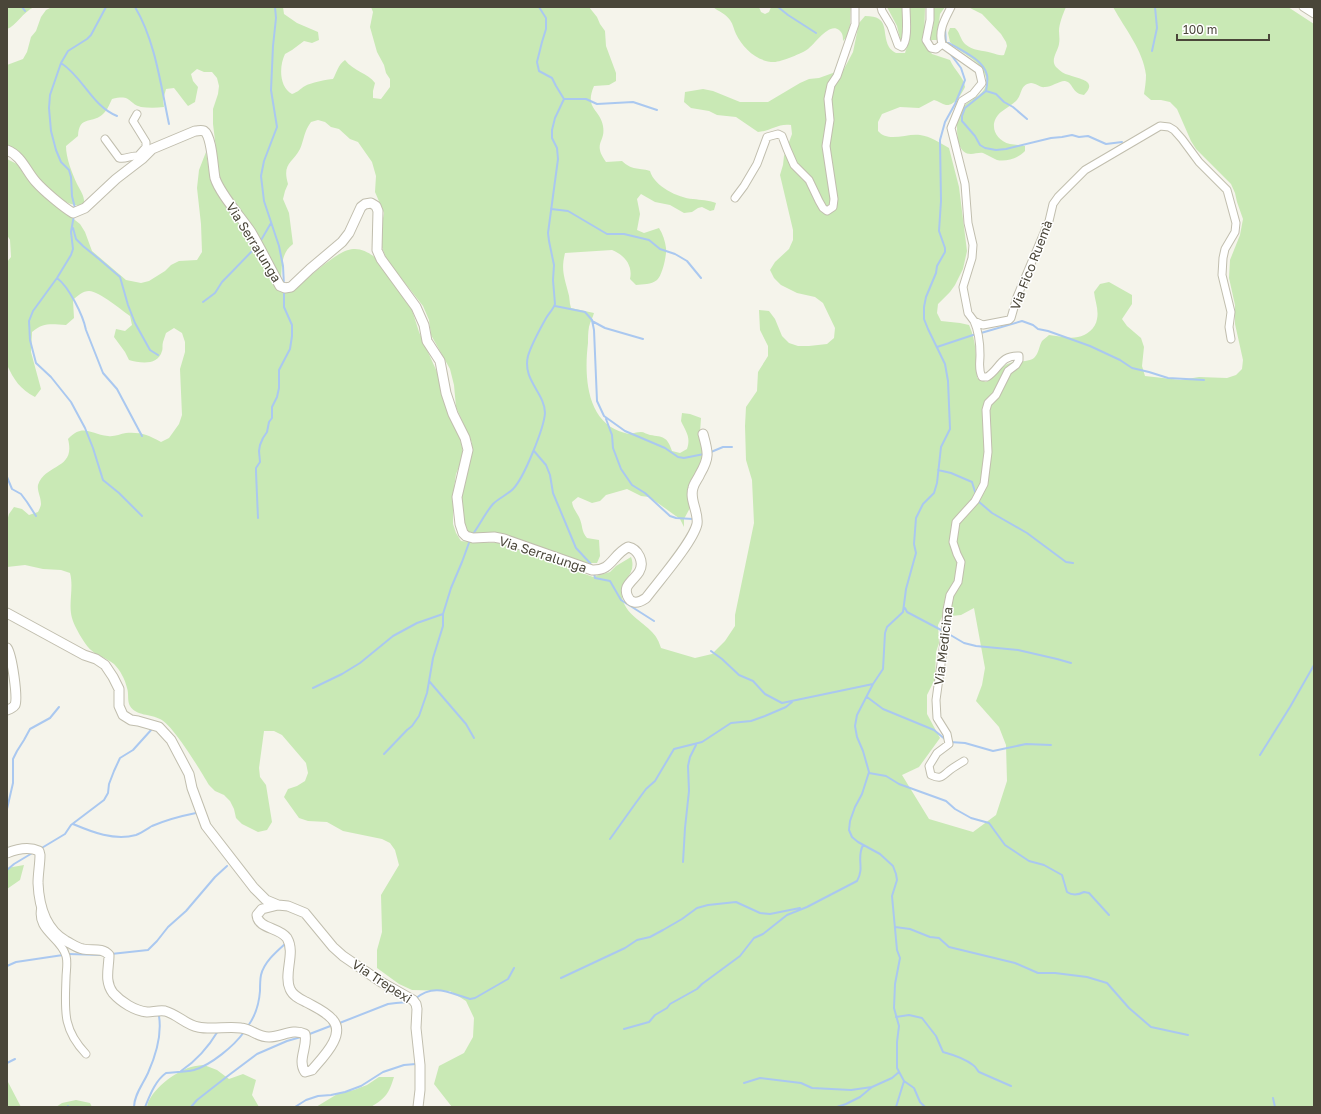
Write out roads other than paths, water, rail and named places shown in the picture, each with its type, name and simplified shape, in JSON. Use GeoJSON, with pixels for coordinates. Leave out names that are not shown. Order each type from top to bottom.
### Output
{"type":"FeatureCollection","features":[{"type":"Feature","properties":{"kind":"street"},"geometry":{"type":"LineString","coordinates":[[735,198],[757,164],[767,137],[778,134],[782,136],[794,165],[809,180],[823,208],[828,211],[832,207],[834,199],[826,146],[830,120],[828,99],[831,85],[837,76],[855,24],[855,7]]}},
{"type":"Feature","properties":{"kind":"street"},"geometry":{"type":"LineString","coordinates":[[881,7],[891,26],[898,46],[902,47],[905,44],[907,28],[906,7]]}},
{"type":"Feature","properties":{"kind":"street"},"geometry":{"type":"LineString","coordinates":[[930,7],[930,20],[926,40],[931,48],[936,49],[942,44]]}},
{"type":"Feature","properties":{"kind":"street"},"geometry":{"type":"LineString","coordinates":[[951,7],[943,23],[942,44],[979,70],[982,83],[973,94],[959,106],[956,119],[951,128],[966,184],[968,222],[973,245],[972,258],[963,287],[964,299],[968,313],[974,321]]}},
{"type":"Feature","properties":{"kind":"street"},"geometry":{"type":"LineString","coordinates":[[1303,7],[1314,14]]}},
{"type":"Feature","properties":{"kind":"street"},"geometry":{"type":"LineString","coordinates":[[106,139],[119,158],[138,159],[146,147],[146,142],[133,121],[137,114]]}},
{"type":"Feature","properties":{"kind":"street","name":"Via Fico Ruemà"},"geometry":{"type":"LineString","coordinates":[[974,321],[983,325],[1009,320],[1011,318],[1017,297],[1049,221],[1053,204],[1058,197],[1085,170],[1160,126],[1169,127],[1174,130],[1199,162],[1227,190],[1236,223],[1235,232],[1225,250],[1222,275],[1231,312],[1229,327],[1231,339]]}},
{"type":"Feature","properties":{"kind":"street","name":"Via Serralunga"},"geometry":{"type":"LineString","coordinates":[[7,150],[13,152],[21,159],[36,182],[73,213],[85,208],[138,159],[152,149],[195,131],[201,130],[208,135],[216,178],[220,187],[251,232],[280,286],[285,288],[291,287],[342,242],[349,234],[361,207],[365,204],[371,203],[376,206],[379,220],[378,250],[381,259],[416,306],[424,325],[427,341],[440,361],[446,393],[453,414],[465,438],[468,450],[466,461],[462,470],[457,497],[460,524],[463,533],[466,536],[473,538],[494,537],[504,539],[592,570],[605,568],[611,564],[621,550],[628,547],[633,548],[638,552],[641,564],[639,572],[629,582],[626,589],[630,600],[640,602],[646,598],[679,555],[697,525],[697,517],[692,494],[693,488],[707,462],[708,450],[703,434]]}},
{"type":"Feature","properties":{"kind":"street","name":"Via Medicina"},"geometry":{"type":"LineString","coordinates":[[964,761],[949,770],[943,776],[936,778],[930,775],[929,766],[937,754],[949,744],[946,734],[937,718],[936,700],[947,610],[950,595],[958,582],[961,562],[953,542],[956,522],[975,501],[984,484],[988,461],[986,410],[988,403],[996,395],[1008,370],[1016,365],[1019,360],[1019,356],[1012,356],[1002,361],[992,374],[987,377],[982,376],[979,371],[979,331],[974,321]]}},
{"type":"Feature","properties":{"kind":"street","name":"Via Trepexi"},"geometry":{"type":"LineString","coordinates":[[7,613],[105,665],[118,688],[119,706],[123,715],[131,720],[138,720],[159,728],[171,740],[189,774],[192,788],[206,826],[254,888],[266,900],[278,905],[288,906],[305,913],[333,947],[343,956],[387,986],[413,1000],[417,1009],[416,1028],[420,1065],[418,1107]]}},
{"type":"Feature","properties":{"kind":"street"},"geometry":{"type":"LineString","coordinates":[[7,648],[12,664],[16,699],[14,706],[7,710]]}},
{"type":"Feature","properties":{"kind":"street"},"geometry":{"type":"LineString","coordinates":[[7,853],[27,848],[33,848],[39,851],[38,882],[41,905],[45,919],[53,932],[62,939],[82,949],[101,950],[109,955],[107,970],[109,986],[114,993],[127,1004],[139,1011],[165,1011],[192,1026],[241,1028],[258,1036],[270,1037],[293,1031],[300,1032],[305,1034],[306,1038],[301,1062],[305,1072],[308,1072],[312,1070],[333,1044],[337,1029],[336,1023],[331,1017],[297,997],[289,988],[288,976],[290,952],[286,938],[278,930],[262,924],[257,915],[262,909],[278,905]]}},
{"type":"Feature","properties":{"kind":"street"},"geometry":{"type":"LineString","coordinates":[[41,905],[41,922],[66,955],[65,1014],[73,1038],[86,1054]]}},
{"type":"Feature","properties":{"kind":"waterway"},"geometry":{"type":"LineString","coordinates":[[22,7],[25,11]]}},
{"type":"Feature","properties":{"kind":"waterway"},"geometry":{"type":"LineString","coordinates":[[75,208],[69,170],[61,162],[51,131],[49,108],[50,95],[61,63],[68,51],[91,35],[106,7]]}},
{"type":"Feature","properties":{"kind":"waterway"},"geometry":{"type":"LineString","coordinates":[[135,7],[148,34],[160,79],[169,124]]}},
{"type":"Feature","properties":{"kind":"waterway"},"geometry":{"type":"LineString","coordinates":[[275,7],[276,18],[271,90],[277,127],[264,161],[261,176],[264,201],[279,246],[283,266],[284,286]]}},
{"type":"Feature","properties":{"kind":"waterway"},"geometry":{"type":"LineString","coordinates":[[473,534],[493,504],[511,491],[522,475],[533,452],[545,413],[542,399],[531,379],[527,365],[528,356],[533,343],[555,304],[553,280],[554,265],[548,233],[558,159],[557,148],[552,138],[552,130],[555,118],[564,99],[552,78],[539,71],[537,62],[546,29],[546,18],[539,7]]}},
{"type":"Feature","properties":{"kind":"waterway"},"geometry":{"type":"LineString","coordinates":[[778,7],[816,33]]}},
{"type":"Feature","properties":{"kind":"waterway"},"geometry":{"type":"LineString","coordinates":[[1152,51],[1157,28],[1155,7]]}},
{"type":"Feature","properties":{"kind":"waterway"},"geometry":{"type":"LineString","coordinates":[[945,27],[946,44]]}},
{"type":"Feature","properties":{"kind":"waterway"},"geometry":{"type":"LineString","coordinates":[[945,43],[949,43],[977,60],[987,75],[986,91],[965,108],[962,116],[962,121],[975,136],[980,145],[985,148],[996,150],[1006,149],[1051,138],[1072,135],[1079,137],[1088,136],[1106,144],[1122,142]]}},
{"type":"Feature","properties":{"kind":"waterway"},"geometry":{"type":"LineString","coordinates":[[925,1107],[920,1102],[914,1088],[904,1081],[897,1068],[897,1042],[899,1026],[894,1008],[895,984],[900,958],[897,950],[892,896],[897,880],[896,874],[893,866],[880,854],[858,842],[852,837],[849,830],[850,821],[862,794],[869,772],[857,737],[855,726],[857,715],[873,684],[883,669],[885,633],[887,627],[903,612],[906,589],[916,553],[914,544],[916,518],[923,504],[934,493],[937,483],[941,447],[950,429],[948,381],[945,364],[924,319],[926,297],[936,273],[937,266],[945,252],[939,231],[941,201],[940,140],[945,122],[955,104],[965,80],[961,68],[949,52]]}},
{"type":"Feature","properties":{"kind":"waterway"},"geometry":{"type":"LineString","coordinates":[[61,63],[76,76],[94,99],[108,111],[117,116]]}},
{"type":"Feature","properties":{"kind":"waterway"},"geometry":{"type":"LineString","coordinates":[[986,91],[996,94],[1004,102],[1013,107],[1027,119]]}},
{"type":"Feature","properties":{"kind":"waterway"},"geometry":{"type":"LineString","coordinates":[[564,99],[586,99],[597,104],[633,102],[657,110]]}},
{"type":"Feature","properties":{"kind":"waterway"},"geometry":{"type":"LineString","coordinates":[[551,209],[568,211],[607,234],[624,234],[649,240],[660,249],[675,254],[687,261],[701,278]]}},
{"type":"Feature","properties":{"kind":"waterway"},"geometry":{"type":"LineString","coordinates":[[74,215],[71,232],[73,249],[71,255],[57,278],[33,311],[29,321],[30,340],[36,363],[51,377],[71,402],[85,428],[103,480],[119,493],[142,516]]}},
{"type":"Feature","properties":{"kind":"waterway"},"geometry":{"type":"LineString","coordinates":[[260,242],[271,223]]}},
{"type":"Feature","properties":{"kind":"waterway"},"geometry":{"type":"LineString","coordinates":[[73,228],[76,239],[120,277],[135,323],[150,350],[158,355]]}},
{"type":"Feature","properties":{"kind":"waterway"},"geometry":{"type":"LineString","coordinates":[[203,302],[215,293],[222,282],[256,247]]}},
{"type":"Feature","properties":{"kind":"waterway"},"geometry":{"type":"LineString","coordinates":[[57,278],[71,294],[79,309],[103,373],[117,389],[142,436]]}},
{"type":"Feature","properties":{"kind":"waterway"},"geometry":{"type":"LineString","coordinates":[[258,518],[256,468],[260,462],[260,445],[272,418],[272,407],[277,397],[279,388],[279,370],[290,349],[292,336],[292,325],[284,307],[284,290]]}},
{"type":"Feature","properties":{"kind":"waterway"},"geometry":{"type":"LineString","coordinates":[[555,306],[585,312],[592,320],[594,330],[597,401],[604,416],[625,431],[665,448],[678,457],[684,458],[704,454]]}},
{"type":"Feature","properties":{"kind":"waterway"},"geometry":{"type":"LineString","coordinates":[[592,321],[605,328],[643,339]]}},
{"type":"Feature","properties":{"kind":"waterway"},"geometry":{"type":"LineString","coordinates":[[981,333],[1022,321],[1033,325],[1038,329],[1048,331],[1090,346],[1120,360],[1132,368],[1168,378],[1204,380]]}},
{"type":"Feature","properties":{"kind":"waterway"},"geometry":{"type":"LineString","coordinates":[[937,347],[976,334]]}},
{"type":"Feature","properties":{"kind":"waterway"},"geometry":{"type":"LineString","coordinates":[[606,419],[612,435],[613,448],[621,469],[632,485],[645,493],[670,516],[676,518],[693,519]]}},
{"type":"Feature","properties":{"kind":"waterway"},"geometry":{"type":"LineString","coordinates":[[711,452],[723,447],[732,447]]}},
{"type":"Feature","properties":{"kind":"waterway"},"geometry":{"type":"LineString","coordinates":[[534,451],[546,465],[550,475],[553,493],[576,548],[592,567]]}},
{"type":"Feature","properties":{"kind":"waterway"},"geometry":{"type":"LineString","coordinates":[[938,470],[951,473],[972,482],[976,495]]}},
{"type":"Feature","properties":{"kind":"waterway"},"geometry":{"type":"LineString","coordinates":[[7,477],[12,489],[21,494],[36,516]]}},
{"type":"Feature","properties":{"kind":"waterway"},"geometry":{"type":"LineString","coordinates":[[978,501],[992,513],[1027,533],[1066,562],[1073,563]]}},
{"type":"Feature","properties":{"kind":"waterway"},"geometry":{"type":"LineString","coordinates":[[384,754],[412,726],[419,716],[427,693],[433,658],[443,626],[443,614],[451,588],[470,540]]}},
{"type":"Feature","properties":{"kind":"waterway"},"geometry":{"type":"LineString","coordinates":[[594,573],[595,578],[610,581],[621,600],[654,621]]}},
{"type":"Feature","properties":{"kind":"waterway"},"geometry":{"type":"LineString","coordinates":[[905,608],[907,612],[943,631]]}},
{"type":"Feature","properties":{"kind":"waterway"},"geometry":{"type":"LineString","coordinates":[[313,688],[342,674],[360,663],[393,636],[417,623],[443,614]]}},
{"type":"Feature","properties":{"kind":"waterway"},"geometry":{"type":"LineString","coordinates":[[947,633],[964,643],[976,646],[1018,650],[1071,663]]}},
{"type":"Feature","properties":{"kind":"waterway"},"geometry":{"type":"LineString","coordinates":[[711,651],[739,675],[753,681],[765,694],[782,703],[873,684]]}},
{"type":"Feature","properties":{"kind":"waterway"},"geometry":{"type":"LineString","coordinates":[[1260,755],[1314,665]]}},
{"type":"Feature","properties":{"kind":"waterway"},"geometry":{"type":"LineString","coordinates":[[429,681],[466,724],[474,738]]}},
{"type":"Feature","properties":{"kind":"waterway"},"geometry":{"type":"LineString","coordinates":[[867,697],[883,709],[934,730],[946,740]]}},
{"type":"Feature","properties":{"kind":"waterway"},"geometry":{"type":"LineString","coordinates":[[610,839],[646,789],[655,781],[674,749],[702,742],[731,723],[751,721],[786,707],[792,702]]}},
{"type":"Feature","properties":{"kind":"waterway"},"geometry":{"type":"LineString","coordinates":[[7,809],[13,783],[13,759],[17,751],[30,729],[50,718],[59,707]]}},
{"type":"Feature","properties":{"kind":"waterway"},"geometry":{"type":"LineString","coordinates":[[40,849],[65,834],[71,825],[104,800],[108,793],[109,784],[120,758],[133,750],[152,729]]}},
{"type":"Feature","properties":{"kind":"waterway"},"geometry":{"type":"LineString","coordinates":[[950,742],[965,743],[993,751],[1026,744],[1051,745]]}},
{"type":"Feature","properties":{"kind":"waterway"},"geometry":{"type":"LineString","coordinates":[[683,862],[689,791],[688,766],[690,757],[696,745]]}},
{"type":"Feature","properties":{"kind":"waterway"},"geometry":{"type":"LineString","coordinates":[[869,773],[886,776],[899,784],[946,801],[955,809],[971,818],[989,823],[1005,845],[1029,861],[1044,865],[1062,875],[1067,892],[1076,895],[1084,892],[1089,893],[1109,915]]}},
{"type":"Feature","properties":{"kind":"waterway"},"geometry":{"type":"LineString","coordinates":[[73,824],[103,835],[128,837],[136,835],[163,822],[196,813]]}},
{"type":"Feature","properties":{"kind":"waterway"},"geometry":{"type":"LineString","coordinates":[[624,1029],[649,1022],[655,1015],[667,1008],[670,1004],[697,989],[740,956],[754,938],[763,934],[787,915],[807,907],[857,881],[860,871],[860,855],[863,845]]}},
{"type":"Feature","properties":{"kind":"waterway"},"geometry":{"type":"LineString","coordinates":[[7,870],[34,852]]}},
{"type":"Feature","properties":{"kind":"waterway"},"geometry":{"type":"LineString","coordinates":[[111,954],[148,950],[168,927],[186,911],[215,877],[227,866]]}},
{"type":"Feature","properties":{"kind":"waterway"},"geometry":{"type":"LineString","coordinates":[[561,978],[625,948],[637,940],[650,937],[682,919],[697,908],[708,905],[736,902],[760,913],[770,914],[800,908]]}},
{"type":"Feature","properties":{"kind":"waterway"},"geometry":{"type":"LineString","coordinates":[[895,927],[910,929],[930,937],[939,938],[949,947],[1015,963],[1038,973],[1055,973],[1087,977],[1107,983],[1129,1008],[1151,1027],[1188,1035]]}},
{"type":"Feature","properties":{"kind":"waterway"},"geometry":{"type":"LineString","coordinates":[[248,1026],[258,1005],[263,970],[271,957],[286,943]]}},
{"type":"Feature","properties":{"kind":"waterway"},"geometry":{"type":"LineString","coordinates":[[68,954],[103,955]]}},
{"type":"Feature","properties":{"kind":"waterway"},"geometry":{"type":"LineString","coordinates":[[7,966],[16,962],[63,955]]}},
{"type":"Feature","properties":{"kind":"waterway"},"geometry":{"type":"LineString","coordinates":[[415,999],[422,994],[435,990],[448,992],[470,999],[475,998],[508,979],[514,968]]}},
{"type":"Feature","properties":{"kind":"waterway"},"geometry":{"type":"LineString","coordinates":[[337,1024],[388,1004],[409,1002]]}},
{"type":"Feature","properties":{"kind":"waterway"},"geometry":{"type":"LineString","coordinates":[[896,1017],[909,1015],[922,1018],[936,1036],[943,1052],[962,1059],[974,1066],[979,1072],[1011,1086]]}},
{"type":"Feature","properties":{"kind":"waterway"},"geometry":{"type":"LineString","coordinates":[[134,1107],[137,1094],[148,1073],[156,1052],[160,1030],[159,1016]]}},
{"type":"Feature","properties":{"kind":"waterway"},"geometry":{"type":"LineString","coordinates":[[307,1035],[333,1025]]}},
{"type":"Feature","properties":{"kind":"waterway"},"geometry":{"type":"LineString","coordinates":[[181,1071],[202,1053],[218,1031]]}},
{"type":"Feature","properties":{"kind":"waterway"},"geometry":{"type":"LineString","coordinates":[[145,1107],[151,1093],[162,1076],[166,1073],[184,1072],[201,1068],[228,1049],[244,1032]]}},
{"type":"Feature","properties":{"kind":"waterway"},"geometry":{"type":"LineString","coordinates":[[191,1107],[197,1100],[257,1054],[287,1041],[301,1037]]}},
{"type":"Feature","properties":{"kind":"waterway"},"geometry":{"type":"LineString","coordinates":[[7,1063],[15,1059]]}},
{"type":"Feature","properties":{"kind":"waterway"},"geometry":{"type":"LineString","coordinates":[[295,1107],[306,1100],[318,1096],[345,1092],[361,1086],[383,1072],[404,1065],[416,1064]]}},
{"type":"Feature","properties":{"kind":"waterway"},"geometry":{"type":"LineString","coordinates":[[837,1107],[860,1097],[872,1087],[892,1078],[899,1072]]}},
{"type":"Feature","properties":{"kind":"waterway"},"geometry":{"type":"LineString","coordinates":[[744,1083],[760,1078],[801,1083],[812,1088],[851,1090],[872,1087]]}},
{"type":"Feature","properties":{"kind":"waterway"},"geometry":{"type":"LineString","coordinates":[[896,1107],[904,1081]]}},
{"type":"Feature","properties":{"kind":"waterway"},"geometry":{"type":"LineString","coordinates":[[1273,1098],[1275,1107]]}}]}
